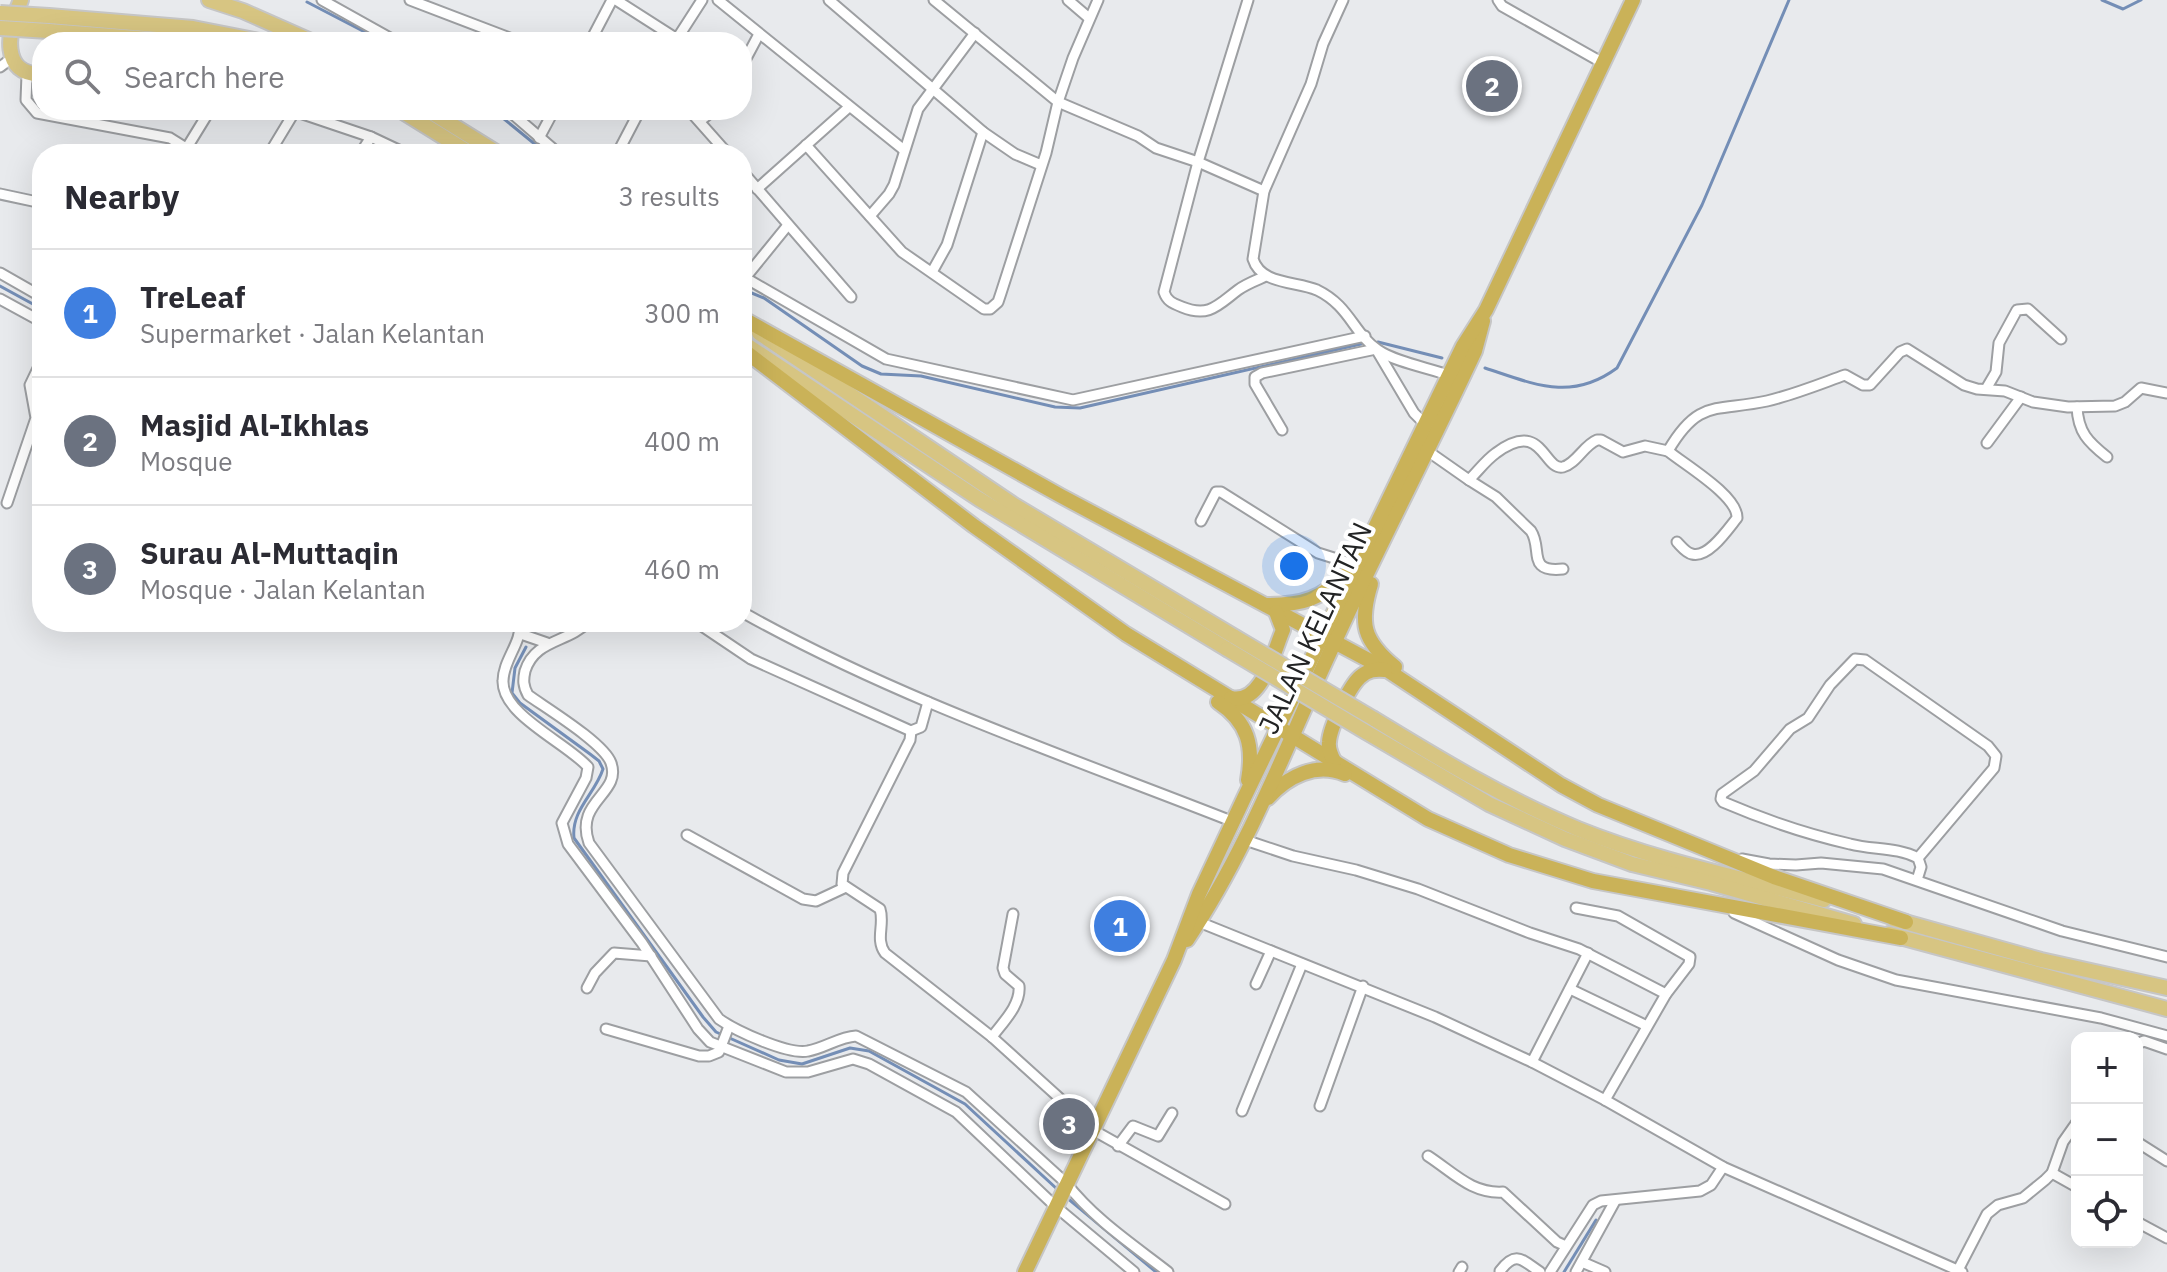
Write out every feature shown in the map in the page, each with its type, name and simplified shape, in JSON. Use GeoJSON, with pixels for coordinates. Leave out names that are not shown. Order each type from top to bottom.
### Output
{"type":"FeatureCollection","features":[{"type":"Feature","properties":{"kind":"highway","name":"JALAN KELANTAN"},"geometry":{"type":"LineString","coordinates":[[1174,960],[1199,922],[1248,833],[1292,734],[1356,565],[1448,375],[1486,310],[1633,0]]}},
{"type":"Feature","properties":{"kind":"highway","name":"JALAN KELANTAN"},"geometry":{"type":"LineString","coordinates":[[1025,1272],[1174,960],[1199,894],[1278,726],[1382,545],[1429,452],[1475,351],[1486,310]]}},
{"type":"Feature","properties":{"kind":"highway"},"geometry":{"type":"LineString","coordinates":[[752,326],[1022,475],[1387,670],[1561,785],[1598,805],[1774,877],[1906,922]]}},
{"type":"Feature","properties":{"kind":"highway"},"geometry":{"type":"LineString","coordinates":[[752,357],[974,526],[1159,656],[1428,819],[1509,855],[1558,872],[1654,893],[1901,938]]}},
{"type":"Feature","properties":{"kind":"highway"},"geometry":{"type":"LineString","coordinates":[[1382,545],[1365,604],[1364,624],[1370,644],[1417,688]]}},
{"type":"Feature","properties":{"kind":"highway"},"geometry":{"type":"LineString","coordinates":[[1271,608],[1322,595],[1356,565]]}},
{"type":"Feature","properties":{"kind":"highway"},"geometry":{"type":"LineString","coordinates":[[1227,698],[1241,701],[1258,686],[1283,630],[1271,608]]}},
{"type":"Feature","properties":{"kind":"highway"},"geometry":{"type":"LineString","coordinates":[[1159,656],[1184,679],[1237,718],[1250,743],[1245,796]]}},
{"type":"Feature","properties":{"kind":"highway"},"geometry":{"type":"LineString","coordinates":[[1334,761],[1329,742],[1334,723],[1354,684],[1374,669],[1387,670]]}},
{"type":"Feature","properties":{"kind":"highway"},"geometry":{"type":"LineString","coordinates":[[1248,833],[1269,796],[1289,778],[1310,770],[1332,768],[1385,792]]}},
{"type":"Feature","properties":{"kind":"main road"},"geometry":{"type":"LineString","coordinates":[[21,0],[10,25],[4,64],[32,73]]}},
{"type":"Feature","properties":{"kind":"main road"},"geometry":{"type":"LineString","coordinates":[[209,0],[290,32]]}},
{"type":"Feature","properties":{"kind":"main road"},"geometry":{"type":"LineString","coordinates":[[0,13],[49,24],[110,32]]}},
{"type":"Feature","properties":{"kind":"main road"},"geometry":{"type":"LineString","coordinates":[[0,28],[49,24],[184,26],[214,32]]}},
{"type":"Feature","properties":{"kind":"main road"},"geometry":{"type":"LineString","coordinates":[[416,120],[455,144]]}},
{"type":"Feature","properties":{"kind":"main road"},"geometry":{"type":"LineString","coordinates":[[448,120],[484,144]]}},
{"type":"Feature","properties":{"kind":"main road"},"geometry":{"type":"LineString","coordinates":[[752,327],[1014,505],[1231,643]]}},
{"type":"Feature","properties":{"kind":"main road"},"geometry":{"type":"LineString","coordinates":[[752,349],[979,499],[1370,725],[1491,790],[1640,851],[2041,960],[2167,988]]}},
{"type":"Feature","properties":{"kind":"main road"},"geometry":{"type":"LineString","coordinates":[[1370,725],[1501,810],[1618,859],[2167,1009]]}},
{"type":"Feature","properties":{"kind":"street"},"geometry":{"type":"LineString","coordinates":[[322,0],[379,32]]}},
{"type":"Feature","properties":{"kind":"street"},"geometry":{"type":"LineString","coordinates":[[410,0],[486,32]]}},
{"type":"Feature","properties":{"kind":"street"},"geometry":{"type":"LineString","coordinates":[[596,32],[614,0],[664,32]]}},
{"type":"Feature","properties":{"kind":"street"},"geometry":{"type":"LineString","coordinates":[[681,32],[702,0]]}},
{"type":"Feature","properties":{"kind":"street"},"geometry":{"type":"LineString","coordinates":[[718,0],[904,150]]}},
{"type":"Feature","properties":{"kind":"street"},"geometry":{"type":"LineString","coordinates":[[829,0],[983,132],[1015,154],[1041,165]]}},
{"type":"Feature","properties":{"kind":"street"},"geometry":{"type":"LineString","coordinates":[[934,0],[1058,102],[1138,136],[1156,148],[1198,162],[1264,191]]}},
{"type":"Feature","properties":{"kind":"street"},"geometry":{"type":"LineString","coordinates":[[1068,0],[1089,18]]}},
{"type":"Feature","properties":{"kind":"street"},"geometry":{"type":"LineString","coordinates":[[806,145],[902,252],[984,309],[994,307],[1041,165],[1058,102],[1098,0]]}},
{"type":"Feature","properties":{"kind":"street"},"geometry":{"type":"LineString","coordinates":[[1248,0],[1164,285],[1167,300],[1192,311],[1214,309],[1239,290],[1266,276]]}},
{"type":"Feature","properties":{"kind":"street"},"geometry":{"type":"LineString","coordinates":[[1343,0],[1323,44],[1311,84],[1264,191],[1253,259],[1256,267],[1266,276],[1309,287],[1334,299],[1376,349],[1414,413],[1425,424]]}},
{"type":"Feature","properties":{"kind":"street"},"geometry":{"type":"LineString","coordinates":[[1498,0],[1502,6],[1603,63]]}},
{"type":"Feature","properties":{"kind":"street"},"geometry":{"type":"LineString","coordinates":[[870,216],[889,194],[918,109],[975,33]]}},
{"type":"Feature","properties":{"kind":"street"},"geometry":{"type":"LineString","coordinates":[[752,47],[759,34]]}},
{"type":"Feature","properties":{"kind":"street"},"geometry":{"type":"LineString","coordinates":[[32,80],[26,100],[32,107]]}},
{"type":"Feature","properties":{"kind":"street"},"geometry":{"type":"LineString","coordinates":[[757,189],[849,107]]}},
{"type":"Feature","properties":{"kind":"street"},"geometry":{"type":"LineString","coordinates":[[74,120],[170,138],[176,144]]}},
{"type":"Feature","properties":{"kind":"street"},"geometry":{"type":"LineString","coordinates":[[188,144],[204,120]]}},
{"type":"Feature","properties":{"kind":"street"},"geometry":{"type":"LineString","coordinates":[[274,144],[288,120]]}},
{"type":"Feature","properties":{"kind":"street"},"geometry":{"type":"LineString","coordinates":[[322,120],[386,144]]}},
{"type":"Feature","properties":{"kind":"street"},"geometry":{"type":"LineString","coordinates":[[519,120],[546,144]]}},
{"type":"Feature","properties":{"kind":"street"},"geometry":{"type":"LineString","coordinates":[[539,138],[549,120]]}},
{"type":"Feature","properties":{"kind":"street"},"geometry":{"type":"LineString","coordinates":[[622,144],[635,120]]}},
{"type":"Feature","properties":{"kind":"street"},"geometry":{"type":"LineString","coordinates":[[700,121],[720,144]]}},
{"type":"Feature","properties":{"kind":"street"},"geometry":{"type":"LineString","coordinates":[[932,272],[947,245],[983,132]]}},
{"type":"Feature","properties":{"kind":"street"},"geometry":{"type":"LineString","coordinates":[[366,144],[371,137]]}},
{"type":"Feature","properties":{"kind":"street"},"geometry":{"type":"LineString","coordinates":[[752,183],[851,297]]}},
{"type":"Feature","properties":{"kind":"street"},"geometry":{"type":"LineString","coordinates":[[0,194],[32,201]]}},
{"type":"Feature","properties":{"kind":"street"},"geometry":{"type":"LineString","coordinates":[[752,267],[788,225]]}},
{"type":"Feature","properties":{"kind":"street"},"geometry":{"type":"LineString","coordinates":[[0,273],[32,291]]}},
{"type":"Feature","properties":{"kind":"street"},"geometry":{"type":"LineString","coordinates":[[752,282],[886,359],[1060,398],[1086,399],[1365,336]]}},
{"type":"Feature","properties":{"kind":"street"},"geometry":{"type":"LineString","coordinates":[[0,299],[32,317]]}},
{"type":"Feature","properties":{"kind":"street"},"geometry":{"type":"LineString","coordinates":[[1986,389],[1996,372],[1999,343],[2017,310],[2028,309],[2061,339]]}},
{"type":"Feature","properties":{"kind":"street"},"geometry":{"type":"LineString","coordinates":[[1282,430],[1255,384],[1255,377],[1376,349],[1448,375]]}},
{"type":"Feature","properties":{"kind":"street"},"geometry":{"type":"LineString","coordinates":[[1668,451],[1681,429],[1700,413],[1720,406],[1767,401],[1845,375],[1863,385],[1870,385],[1900,352],[1907,349],[1964,385],[2005,391],[2033,402],[2077,407],[2115,406],[2146,387],[2167,393]]}},
{"type":"Feature","properties":{"kind":"street"},"geometry":{"type":"LineString","coordinates":[[1987,443],[2021,397]]}},
{"type":"Feature","properties":{"kind":"street"},"geometry":{"type":"LineString","coordinates":[[2077,407],[2080,431],[2089,443],[2107,457]]}},
{"type":"Feature","properties":{"kind":"street"},"geometry":{"type":"LineString","coordinates":[[7,503],[32,430]]}},
{"type":"Feature","properties":{"kind":"street"},"geometry":{"type":"LineString","coordinates":[[1469,480],[1494,454],[1513,442],[1528,440],[1560,468],[1597,440],[1623,452],[1645,446],[1668,451],[1726,494],[1738,512],[1737,518],[1705,553],[1689,554],[1677,542]]}},
{"type":"Feature","properties":{"kind":"street"},"geometry":{"type":"LineString","coordinates":[[1429,452],[1496,497],[1531,531],[1535,537],[1535,555],[1540,564],[1550,570],[1563,569]]}},
{"type":"Feature","properties":{"kind":"street"},"geometry":{"type":"LineString","coordinates":[[1201,521],[1216,492],[1221,492],[1318,553],[1356,565]]}},
{"type":"Feature","properties":{"kind":"street"},"geometry":{"type":"LineString","coordinates":[[752,618],[928,704],[1234,822]]}},
{"type":"Feature","properties":{"kind":"street"},"geometry":{"type":"LineString","coordinates":[[574,632],[536,651],[526,668],[524,688],[528,695],[591,740],[611,764],[609,785],[584,822],[589,843],[719,1019],[729,1028],[791,1050],[806,1052],[848,1036],[856,1036],[966,1092],[1134,1272]]}},
{"type":"Feature","properties":{"kind":"street"},"geometry":{"type":"LineString","coordinates":[[711,632],[751,659],[916,729]]}},
{"type":"Feature","properties":{"kind":"street"},"geometry":{"type":"LineString","coordinates":[[547,643],[521,634],[504,672],[505,696],[523,716],[588,767],[586,778],[562,823],[562,832],[710,1042],[786,1072],[808,1072],[853,1059],[869,1064],[956,1112],[1061,1194],[1079,1200],[1167,1272]]}},
{"type":"Feature","properties":{"kind":"street"},"geometry":{"type":"LineString","coordinates":[[1855,659],[1865,660],[1988,746],[1996,756],[1994,768],[1918,858],[1801,833],[1721,799],[1722,794],[1754,771],[1790,729],[1808,718],[1830,685],[1855,659]]}},
{"type":"Feature","properties":{"kind":"street"},"geometry":{"type":"LineString","coordinates":[[928,704],[841,881],[880,909],[883,917],[880,946],[885,953],[992,1037],[1076,1113],[1118,1146],[1225,1204]]}},
{"type":"Feature","properties":{"kind":"street"},"geometry":{"type":"LineString","coordinates":[[1248,833],[1293,856],[1356,870],[1418,889],[1588,953],[1666,994]]}},
{"type":"Feature","properties":{"kind":"street"},"geometry":{"type":"LineString","coordinates":[[687,835],[803,899],[816,901],[846,887]]}},
{"type":"Feature","properties":{"kind":"street"},"geometry":{"type":"LineString","coordinates":[[1715,853],[1769,864],[1863,866],[1917,880],[2062,931],[2167,957]]}},
{"type":"Feature","properties":{"kind":"street"},"geometry":{"type":"LineString","coordinates":[[1917,880],[1921,867],[1918,858]]}},
{"type":"Feature","properties":{"kind":"street"},"geometry":{"type":"LineString","coordinates":[[1654,893],[1744,916],[1838,960],[1896,980],[2101,1018],[2167,1036]]}},
{"type":"Feature","properties":{"kind":"street"},"geometry":{"type":"LineString","coordinates":[[1576,908],[1618,916],[1688,954],[1689,964],[1666,994],[1605,1100]]}},
{"type":"Feature","properties":{"kind":"street"},"geometry":{"type":"LineString","coordinates":[[992,1037],[1017,1002],[1019,993],[1019,986],[1005,974],[1003,968],[1013,914]]}},
{"type":"Feature","properties":{"kind":"street"},"geometry":{"type":"LineString","coordinates":[[1199,922],[1363,986],[1532,1062],[1723,1167],[1960,1271],[1976,1234],[1992,1209],[2023,1198],[2052,1173],[2057,1154],[2071,1132]]}},
{"type":"Feature","properties":{"kind":"street"},"geometry":{"type":"LineString","coordinates":[[1256,984],[1271,951]]}},
{"type":"Feature","properties":{"kind":"street"},"geometry":{"type":"LineString","coordinates":[[587,988],[595,973],[614,953],[651,956]]}},
{"type":"Feature","properties":{"kind":"street"},"geometry":{"type":"LineString","coordinates":[[1532,1062],[1588,953]]}},
{"type":"Feature","properties":{"kind":"street"},"geometry":{"type":"LineString","coordinates":[[1242,1111],[1302,964]]}},
{"type":"Feature","properties":{"kind":"street"},"geometry":{"type":"LineString","coordinates":[[1320,1106],[1363,986]]}},
{"type":"Feature","properties":{"kind":"street"},"geometry":{"type":"LineString","coordinates":[[1570,989],[1647,1026]]}},
{"type":"Feature","properties":{"kind":"street"},"geometry":{"type":"LineString","coordinates":[[606,1029],[699,1056],[709,1056],[719,1052],[729,1028]]}},
{"type":"Feature","properties":{"kind":"street"},"geometry":{"type":"LineString","coordinates":[[2143,1036],[2146,1030]]}},
{"type":"Feature","properties":{"kind":"street"},"geometry":{"type":"LineString","coordinates":[[2143,1044],[2167,1049]]}},
{"type":"Feature","properties":{"kind":"street"},"geometry":{"type":"LineString","coordinates":[[1118,1146],[1133,1126],[1158,1136],[1172,1113]]}},
{"type":"Feature","properties":{"kind":"street"},"geometry":{"type":"LineString","coordinates":[[2143,1146],[2167,1161]]}},
{"type":"Feature","properties":{"kind":"street"},"geometry":{"type":"LineString","coordinates":[[1428,1156],[1463,1183],[1493,1194],[1503,1192],[1557,1242],[1566,1246]]}},
{"type":"Feature","properties":{"kind":"street"},"geometry":{"type":"LineString","coordinates":[[1550,1272],[1593,1205],[1601,1201],[1700,1191],[1711,1185],[1723,1167]]}},
{"type":"Feature","properties":{"kind":"street"},"geometry":{"type":"LineString","coordinates":[[2052,1173],[2071,1184]]}},
{"type":"Feature","properties":{"kind":"street"},"geometry":{"type":"LineString","coordinates":[[1576,1272],[1615,1201]]}},
{"type":"Feature","properties":{"kind":"street"},"geometry":{"type":"LineString","coordinates":[[2143,1225],[2167,1238]]}},
{"type":"Feature","properties":{"kind":"street"},"geometry":{"type":"LineString","coordinates":[[1500,1271],[1508,1260],[1514,1258],[1540,1272]]}},
{"type":"Feature","properties":{"kind":"street"},"geometry":{"type":"LineString","coordinates":[[1582,1262],[1605,1272]]}},
{"type":"Feature","properties":{"kind":"waterway"},"geometry":{"type":"LineString","coordinates":[[1485,368],[1552,387],[1584,385],[1617,368],[1702,205],[1789,0]]}},
{"type":"Feature","properties":{"kind":"waterway"},"geometry":{"type":"LineString","coordinates":[[2102,0],[2123,9],[2141,0]]}},
{"type":"Feature","properties":{"kind":"waterway"},"geometry":{"type":"LineString","coordinates":[[307,2],[365,32]]}},
{"type":"Feature","properties":{"kind":"waterway"},"geometry":{"type":"LineString","coordinates":[[505,120],[535,144]]}},
{"type":"Feature","properties":{"kind":"waterway"},"geometry":{"type":"LineString","coordinates":[[0,286],[32,304]]}},
{"type":"Feature","properties":{"kind":"waterway"},"geometry":{"type":"LineString","coordinates":[[752,293],[764,298],[862,366],[881,374],[921,376],[1055,407],[1080,408],[1361,344]]}},
{"type":"Feature","properties":{"kind":"waterway"},"geometry":{"type":"LineString","coordinates":[[1378,342],[1442,358]]}},
{"type":"Feature","properties":{"kind":"waterway"},"geometry":{"type":"LineString","coordinates":[[526,647],[515,668],[512,693],[520,703],[599,761],[603,769],[576,819],[574,838],[716,1032],[779,1060],[802,1064],[850,1048],[869,1051],[965,1104],[1057,1189]]}},
{"type":"Feature","properties":{"kind":"waterway"},"geometry":{"type":"LineString","coordinates":[[1066,1197],[1156,1272]]}},
{"type":"Feature","properties":{"kind":"waterway"},"geometry":{"type":"LineString","coordinates":[[1564,1272],[1596,1220]]}},
{"type":"Feature","properties":{"kind":"place","name":"Masjid Al-Ikhlas"},"geometry":{"type":"Point","coordinates":[1492,86]}},
{"type":"Feature","properties":{"kind":"place","name":"TreLeaf"},"geometry":{"type":"Point","coordinates":[1120,926]}},
{"type":"Feature","properties":{"kind":"place","name":"Surau Al-Muttaqin"},"geometry":{"type":"Point","coordinates":[1069,1124]}}]}
